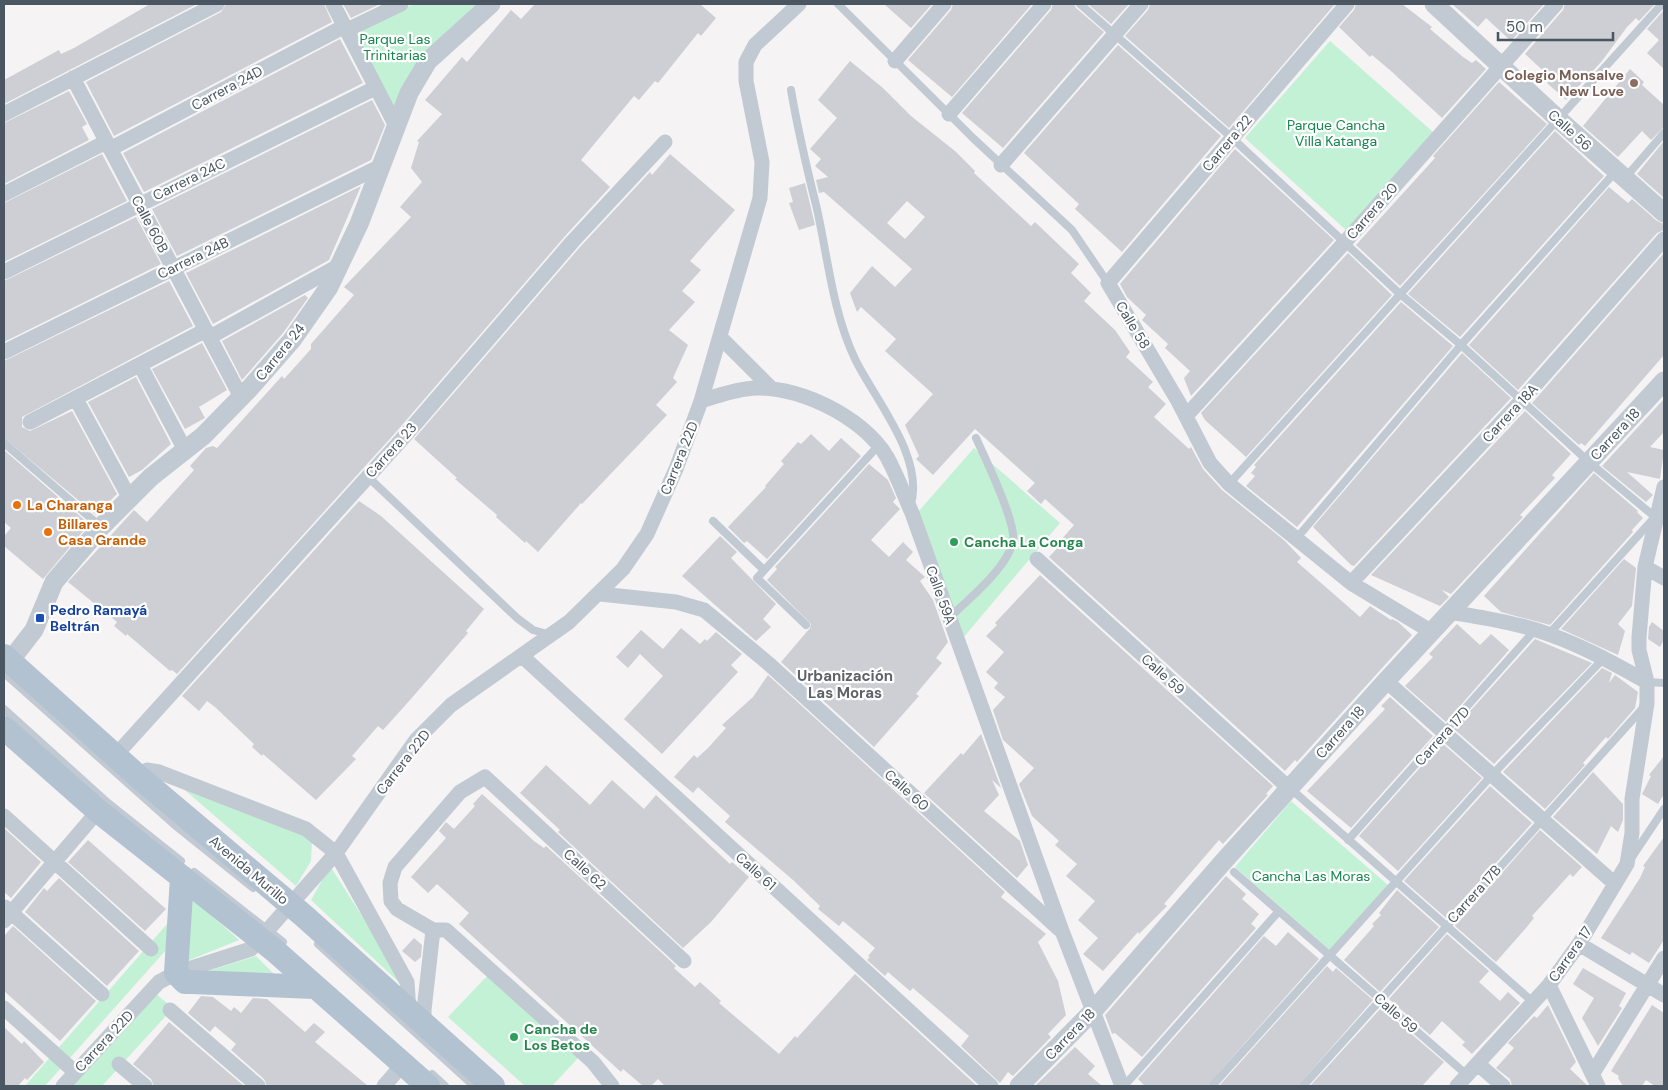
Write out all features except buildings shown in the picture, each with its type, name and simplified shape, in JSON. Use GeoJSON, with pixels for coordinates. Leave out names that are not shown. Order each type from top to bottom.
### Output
{"type":"FeatureCollection","features":[{"type":"Feature","properties":{"kind":"main road","name":"Avenida Murillo"},"geometry":{"type":"LineString","coordinates":[[6,663],[140,778],[272,898],[416,1018],[493,1086]]}},
{"type":"Feature","properties":{"kind":"main road"},"geometry":{"type":"LineString","coordinates":[[4,728],[98,811],[182,877],[281,946],[314,987],[419,1073]]}},
{"type":"Feature","properties":{"kind":"main road"},"geometry":{"type":"LineString","coordinates":[[182,877],[176,973],[185,982],[314,987]]}},
{"type":"Feature","properties":{"kind":"street"},"geometry":{"type":"LineString","coordinates":[[4,114],[217,4]]}},
{"type":"Feature","properties":{"kind":"street"},"geometry":{"type":"LineString","coordinates":[[333,4],[396,126]]}},
{"type":"Feature","properties":{"kind":"street","name":"Carrera 24D"},"geometry":{"type":"LineString","coordinates":[[4,194],[346,28],[401,4]]}},
{"type":"Feature","properties":{"kind":"street","name":"Carrera 24"},"geometry":{"type":"LineString","coordinates":[[6,663],[34,630],[54,582],[101,527],[129,497],[204,436],[292,340],[329,287],[340,266],[383,165],[409,93],[428,61],[492,4]]}},
{"type":"Feature","properties":{"kind":"street","name":"Carrera 22D"},"geometry":{"type":"LineString","coordinates":[[63,1086],[159,982],[176,973],[251,949],[336,853],[416,740],[451,705],[552,635],[600,594],[623,569],[647,534],[676,469],[701,401],[760,198],[762,162],[746,81],[746,62],[755,45],[798,4]]}},
{"type":"Feature","properties":{"kind":"street"},"geometry":{"type":"LineString","coordinates":[[895,61],[944,4]]}},
{"type":"Feature","properties":{"kind":"street"},"geometry":{"type":"LineString","coordinates":[[949,114],[1044,4]]}},
{"type":"Feature","properties":{"kind":"street"},"geometry":{"type":"LineString","coordinates":[[1001,165],[1141,4]]}},
{"type":"Feature","properties":{"kind":"street","name":"Carrera 22"},"geometry":{"type":"LineString","coordinates":[[1108,283],[1231,137],[1347,4]]}},
{"type":"Feature","properties":{"kind":"street","name":"Carrera 20"},"geometry":{"type":"LineString","coordinates":[[1186,416],[1345,242],[1500,64],[1556,4]]}},
{"type":"Feature","properties":{"kind":"street","name":"Calle 56"},"geometry":{"type":"LineString","coordinates":[[1443,7],[1557,118],[1664,213]]}},
{"type":"Feature","properties":{"kind":"street","name":"Calle 60B"},"geometry":{"type":"LineString","coordinates":[[72,78],[241,396]]}},
{"type":"Feature","properties":{"kind":"street","name":"Carrera 24C"},"geometry":{"type":"LineString","coordinates":[[4,272],[375,88]]}},
{"type":"Feature","properties":{"kind":"street","name":"Carrera 23"},"geometry":{"type":"LineString","coordinates":[[115,756],[367,476],[574,241],[665,142]]}},
{"type":"Feature","properties":{"kind":"street","name":"Carrera 24B"},"geometry":{"type":"LineString","coordinates":[[4,352],[383,165]]}},
{"type":"Feature","properties":{"kind":"street","name":"Carrera 18A"},"geometry":{"type":"LineString","coordinates":[[1351,583],[1522,400],[1664,239]]}},
{"type":"Feature","properties":{"kind":"street"},"geometry":{"type":"LineString","coordinates":[[30,422],[340,266]]}},
{"type":"Feature","properties":{"kind":"street","name":"Calle 58"},"geometry":{"type":"LineString","coordinates":[[1108,283],[1186,416],[1210,463],[1229,484],[1351,583],[1432,632]]}},
{"type":"Feature","properties":{"kind":"street"},"geometry":{"type":"LineString","coordinates":[[720,337],[772,389]]}},
{"type":"Feature","properties":{"kind":"street"},"geometry":{"type":"LineString","coordinates":[[140,365],[185,450]]}},
{"type":"Feature","properties":{"kind":"street","name":"Calle 59A"},"geometry":{"type":"LineString","coordinates":[[701,401],[747,389],[772,389],[807,398],[838,410],[864,429],[886,456],[910,508],[1062,931]]}},
{"type":"Feature","properties":{"kind":"street","name":"Carrera 18"},"geometry":{"type":"LineString","coordinates":[[1019,1086],[1093,1011],[1386,681],[1589,462],[1660,391]]}},
{"type":"Feature","properties":{"kind":"street"},"geometry":{"type":"LineString","coordinates":[[76,398],[129,497]]}},
{"type":"Feature","properties":{"kind":"street","name":"Carrera 17D"},"geometry":{"type":"LineString","coordinates":[[1645,567],[1655,517],[1664,488]]}},
{"type":"Feature","properties":{"kind":"street","name":"Calle 59"},"geometry":{"type":"LineString","coordinates":[[1037,559],[1290,788]]}},
{"type":"Feature","properties":{"kind":"street"},"geometry":{"type":"LineString","coordinates":[[1627,864],[1632,833],[1632,799],[1647,704],[1647,682],[1639,644],[1645,567],[1664,578]]}},
{"type":"Feature","properties":{"kind":"street","name":"Calle 60"},"geometry":{"type":"LineString","coordinates":[[600,594],[676,602],[704,610],[769,664],[1062,931],[1123,1086]]}},
{"type":"Feature","properties":{"kind":"street"},"geometry":{"type":"LineString","coordinates":[[1450,612],[1542,632],[1604,658],[1647,682]]}},
{"type":"Feature","properties":{"kind":"street","name":"Calle 61"},"geometry":{"type":"LineString","coordinates":[[522,656],[991,1086]]}},
{"type":"Feature","properties":{"kind":"street"},"geometry":{"type":"LineString","coordinates":[[1386,681],[1615,884]]}},
{"type":"Feature","properties":{"kind":"street"},"geometry":{"type":"LineString","coordinates":[[140,778],[147,770],[159,772],[306,829],[336,853],[407,982],[416,1018]]}},
{"type":"Feature","properties":{"kind":"street","name":"Calle 62"},"geometry":{"type":"LineString","coordinates":[[433,930],[397,909],[391,901],[390,883],[396,867],[460,792],[485,777],[684,961]]}},
{"type":"Feature","properties":{"kind":"street"},"geometry":{"type":"LineString","coordinates":[[98,811],[55,862],[6,913],[102,994]]}},
{"type":"Feature","properties":{"kind":"street"},"geometry":{"type":"LineString","coordinates":[[4,816],[151,949]]}},
{"type":"Feature","properties":{"kind":"street","name":"Carrera 17"},"geometry":{"type":"LineString","coordinates":[[1462,1081],[1549,985],[1579,944],[1627,864]]}},
{"type":"Feature","properties":{"kind":"street"},"geometry":{"type":"LineString","coordinates":[[416,1018],[424,1010],[433,930],[446,930],[593,1062],[612,1086]]}},
{"type":"Feature","properties":{"kind":"street"},"geometry":{"type":"LineString","coordinates":[[1579,944],[1664,995]]}},
{"type":"Feature","properties":{"kind":"street"},"geometry":{"type":"LineString","coordinates":[[1595,1079],[1664,958]]}},
{"type":"Feature","properties":{"kind":"street"},"geometry":{"type":"LineString","coordinates":[[1549,985],[1595,1079]]}},
{"type":"Feature","properties":{"kind":"street"},"geometry":{"type":"LineString","coordinates":[[4,1008],[75,1072]]}},
{"type":"Feature","properties":{"kind":"street"},"geometry":{"type":"LineString","coordinates":[[170,1010],[258,1086]]}},
{"type":"Feature","properties":{"kind":"street"},"geometry":{"type":"LineString","coordinates":[[119,1064],[145,1086]]}},
{"type":"Feature","properties":{"kind":"street"},"geometry":{"type":"LineString","coordinates":[[1478,1064],[1503,1086]]}},
{"type":"Feature","properties":{"kind":"street"},"geometry":{"type":"LineString","coordinates":[[384,1086],[419,1073]]}},
{"type":"Feature","properties":{"kind":"lane","name":"Calle 58"},"geometry":{"type":"LineString","coordinates":[[838,4],[1001,165],[1072,230],[1108,283]]}},
{"type":"Feature","properties":{"kind":"lane"},"geometry":{"type":"LineString","coordinates":[[1080,4],[1231,137],[1400,294],[1461,345],[1589,462],[1655,517]]}},
{"type":"Feature","properties":{"kind":"lane"},"geometry":{"type":"LineString","coordinates":[[1229,484],[1557,118],[1662,4]]}},
{"type":"Feature","properties":{"kind":"lane"},"geometry":{"type":"LineString","coordinates":[[791,90],[803,159],[843,329],[858,365],[893,425],[910,466],[914,494],[910,508]]}},
{"type":"Feature","properties":{"kind":"lane"},"geometry":{"type":"LineString","coordinates":[[1296,538],[1461,345],[1620,175],[1664,133]]}},
{"type":"Feature","properties":{"kind":"lane"},"geometry":{"type":"LineString","coordinates":[[950,618],[1001,565],[1013,541],[1004,505],[976,438]]}},
{"type":"Feature","properties":{"kind":"lane"},"geometry":{"type":"LineString","coordinates":[[4,444],[101,527]]}},
{"type":"Feature","properties":{"kind":"lane"},"geometry":{"type":"LineString","coordinates":[[806,625],[756,578],[878,446]]}},
{"type":"Feature","properties":{"kind":"lane"},"geometry":{"type":"LineString","coordinates":[[367,476],[517,618],[533,630],[552,635]]}},
{"type":"Feature","properties":{"kind":"lane","name":"Carrera 17D"},"geometry":{"type":"LineString","coordinates":[[1348,840],[1445,733],[1655,517]]}},
{"type":"Feature","properties":{"kind":"lane"},"geometry":{"type":"LineString","coordinates":[[712,522],[764,570]]}},
{"type":"Feature","properties":{"kind":"lane"},"geometry":{"type":"LineString","coordinates":[[1212,1086],[1492,775],[1604,658]]}},
{"type":"Feature","properties":{"kind":"lane"},"geometry":{"type":"LineString","coordinates":[[6,663],[176,827],[272,898]]}},
{"type":"Feature","properties":{"kind":"lane"},"geometry":{"type":"LineString","coordinates":[[1647,682],[1664,683]]}},
{"type":"Feature","properties":{"kind":"lane","name":"Carrera 17B"},"geometry":{"type":"LineString","coordinates":[[1302,1086],[1647,704]]}},
{"type":"Feature","properties":{"kind":"lane"},"geometry":{"type":"LineString","coordinates":[[4,709],[108,803],[253,925]]}},
{"type":"Feature","properties":{"kind":"lane"},"geometry":{"type":"LineString","coordinates":[[1290,788],[1533,1002]]}},
{"type":"Feature","properties":{"kind":"lane","name":"Carrera 17"},"geometry":{"type":"LineString","coordinates":[[1627,864],[1664,809]]}},
{"type":"Feature","properties":{"kind":"lane","name":"Calle 59"},"geometry":{"type":"LineString","coordinates":[[1234,872],[1380,1000],[1462,1081]]}},
{"type":"Feature","properties":{"kind":"lane"},"geometry":{"type":"LineString","coordinates":[[1123,1086],[1279,911]]}},
{"type":"Feature","properties":{"kind":"lane"},"geometry":{"type":"LineString","coordinates":[[311,938],[474,1086]]}},
{"type":"Feature","properties":{"kind":"lane"},"geometry":{"type":"LineString","coordinates":[[419,1073],[445,1086]]}},
{"type":"Feature","properties":{"kind":"green space","name":"Parque Las Trinitarias"},"geometry":{"type":"Polygon","coordinates":[[[414,4],[485,4],[395,115],[352,32],[414,4]]]}},
{"type":"Feature","properties":{"kind":"green space","name":"Parque Cancha Villa Katanga"},"geometry":{"type":"Polygon","coordinates":[[[1330,41],[1433,132],[1347,231],[1245,138],[1330,41]]]}},
{"type":"Feature","properties":{"kind":"green space"},"geometry":{"type":"Polygon","coordinates":[[[974,448],[1060,523],[963,638],[918,512],[974,448]]]}},
{"type":"Feature","properties":{"kind":"green space"},"geometry":{"type":"Polygon","coordinates":[[[179,785],[306,836],[312,841],[311,861],[296,886],[179,785]]]}},
{"type":"Feature","properties":{"kind":"green space","name":"Cancha Las Moras"},"geometry":{"type":"Polygon","coordinates":[[[1291,801],[1388,885],[1331,951],[1235,867],[1291,801]]]}},
{"type":"Feature","properties":{"kind":"green space"},"geometry":{"type":"Polygon","coordinates":[[[330,866],[392,963],[403,986],[311,900],[330,866]]]}},
{"type":"Feature","properties":{"kind":"green space"},"geometry":{"type":"Polygon","coordinates":[[[189,899],[203,908],[239,940],[182,963],[190,923],[45,1086],[25,1086],[189,899]]]}},
{"type":"Feature","properties":{"kind":"green space"},"geometry":{"type":"Polygon","coordinates":[[[256,956],[283,983],[196,975],[256,956]]]}},
{"type":"Feature","properties":{"kind":"green space","name":"Cancha de Los Betos"},"geometry":{"type":"Polygon","coordinates":[[[490,973],[578,1058],[552,1086],[525,1086],[448,1017],[490,973]]]}},
{"type":"Feature","properties":{"kind":"green space"},"geometry":{"type":"Polygon","coordinates":[[[156,994],[173,1008],[102,1086],[73,1086],[156,994]]]}},
{"type":"Feature","properties":{"kind":"place","name":"Colegio Monsalve New Love"},"geometry":{"type":"Point","coordinates":[1634,83]}},
{"type":"Feature","properties":{"kind":"place","name":"La Charanga"},"geometry":{"type":"Point","coordinates":[17,505]}},
{"type":"Feature","properties":{"kind":"place","name":"Billares Casa Grande"},"geometry":{"type":"Point","coordinates":[48,532]}},
{"type":"Feature","properties":{"kind":"place","name":"Cancha La Conga"},"geometry":{"type":"Point","coordinates":[954,542]}},
{"type":"Feature","properties":{"kind":"place","name":"Pedro Ramayá Beltrán"},"geometry":{"type":"Point","coordinates":[40,618]}},
{"type":"Feature","properties":{"kind":"place","name":"Cancha de Los Betos"},"geometry":{"type":"Point","coordinates":[514,1037]}},
{"type":"Feature","properties":{"kind":"district","name":"Urbanización Las Moras"},"geometry":{"type":"Point","coordinates":[845,684]}}]}
